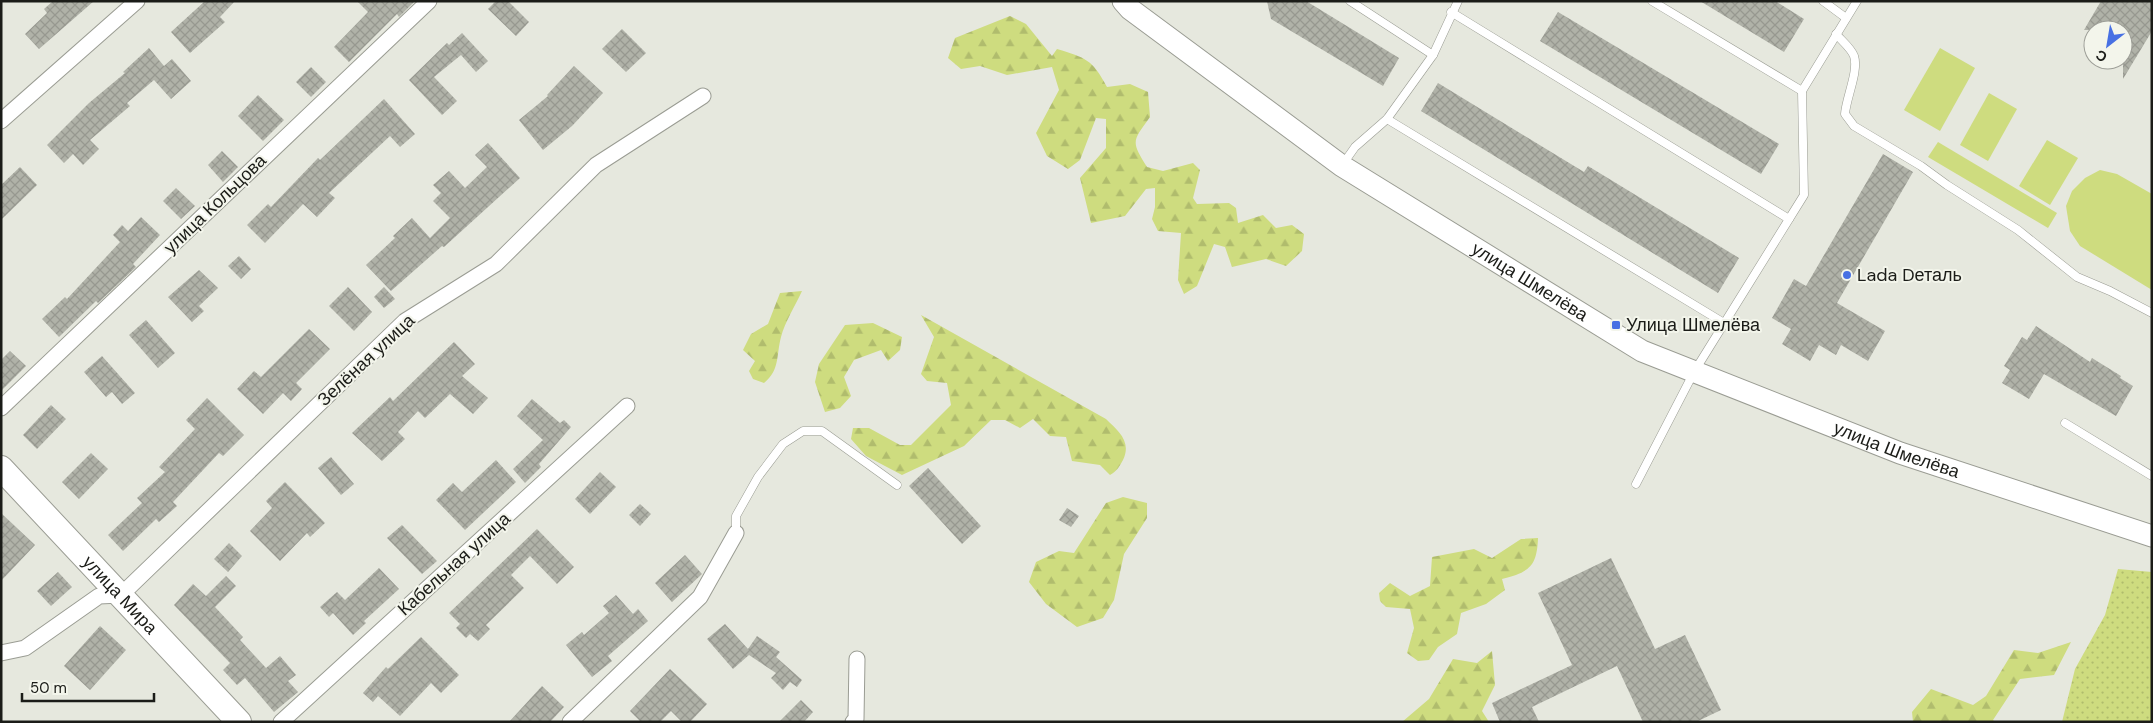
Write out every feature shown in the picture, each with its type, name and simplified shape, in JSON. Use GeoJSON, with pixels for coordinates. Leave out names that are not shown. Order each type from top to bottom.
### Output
{"type":"FeatureCollection","features":[{"type":"Feature","properties":{"kind":"main road","name":"улица Шмелёва"},"geometry":{"type":"LineString","coordinates":[[1123,1],[1130,9],[1342,166],[1642,351],[1900,454],[2152,536]]}},
{"type":"Feature","properties":{"kind":"main road","name":"улица Мира"},"geometry":{"type":"LineString","coordinates":[[1,468],[239,722]]}},
{"type":"Feature","properties":{"kind":"street"},"geometry":{"type":"LineString","coordinates":[[1,121],[137,1]]}},
{"type":"Feature","properties":{"kind":"street","name":"улица Кольцова"},"geometry":{"type":"LineString","coordinates":[[1,408],[429,1]]}},
{"type":"Feature","properties":{"kind":"street","name":"Зелёная улица"},"geometry":{"type":"LineString","coordinates":[[121,595],[405,321],[496,264],[596,165],[703,96]]}},
{"type":"Feature","properties":{"kind":"street","name":"Кабельная улица"},"geometry":{"type":"LineString","coordinates":[[281,722],[628,406]]}},
{"type":"Feature","properties":{"kind":"street"},"geometry":{"type":"LineString","coordinates":[[570,722],[700,597],[736,533]]}},
{"type":"Feature","properties":{"kind":"street"},"geometry":{"type":"LineString","coordinates":[[1,653],[25,648],[98,596],[121,595]]}},
{"type":"Feature","properties":{"kind":"street"},"geometry":{"type":"LineString","coordinates":[[853,722],[856,718],[858,659]]}},
{"type":"Feature","properties":{"kind":"lane"},"geometry":{"type":"LineString","coordinates":[[1350,1],[1433,55]]}},
{"type":"Feature","properties":{"kind":"lane"},"geometry":{"type":"LineString","coordinates":[[1342,166],[1354,147],[1387,119],[1433,55],[1451,12],[1458,1]]}},
{"type":"Feature","properties":{"kind":"lane"},"geometry":{"type":"LineString","coordinates":[[1652,1],[1802,91]]}},
{"type":"Feature","properties":{"kind":"lane"},"geometry":{"type":"LineString","coordinates":[[1823,1],[1846,18]]}},
{"type":"Feature","properties":{"kind":"lane"},"geometry":{"type":"LineString","coordinates":[[1636,484],[1694,372],[1804,195],[1802,91],[1858,1]]}},
{"type":"Feature","properties":{"kind":"lane"},"geometry":{"type":"LineString","coordinates":[[1451,12],[1789,219]]}},
{"type":"Feature","properties":{"kind":"lane"},"geometry":{"type":"LineString","coordinates":[[1836,34],[1851,50],[1855,58],[1852,85],[1846,103],[1845,114],[1854,126],[1921,166],[1946,186],[2018,230],[2077,277],[2110,291],[2152,313]]}},
{"type":"Feature","properties":{"kind":"lane"},"geometry":{"type":"LineString","coordinates":[[1387,119],[1724,323]]}},
{"type":"Feature","properties":{"kind":"lane"},"geometry":{"type":"LineString","coordinates":[[2065,423],[2152,476]]}},
{"type":"Feature","properties":{"kind":"lane"},"geometry":{"type":"LineString","coordinates":[[736,533],[736,516],[758,477],[783,444],[803,432],[822,431],[897,485]]}},
{"type":"Feature","properties":{"kind":"green space"},"geometry":{"type":"Polygon","coordinates":[[[1010,16],[1026,24],[1052,56],[1057,49],[1087,61],[1097,71],[1107,87],[1130,84],[1148,92],[1150,117],[1137,137],[1136,142],[1138,152],[1147,167],[1163,171],[1193,163],[1200,170],[1193,198],[1197,204],[1229,203],[1236,208],[1238,223],[1263,215],[1276,228],[1292,225],[1304,234],[1302,251],[1286,266],[1266,259],[1232,267],[1225,247],[1214,244],[1197,286],[1184,294],[1178,280],[1181,233],[1158,231],[1152,219],[1155,207],[1155,188],[1146,189],[1125,216],[1091,223],[1080,178],[1106,148],[1106,119],[1096,118],[1080,160],[1068,169],[1047,156],[1036,133],[1059,90],[1052,67],[1007,75],[980,66],[961,69],[948,58],[955,38],[1010,16]]]}},
{"type":"Feature","properties":{"kind":"green space"},"geometry":{"type":"Polygon","coordinates":[[[1940,48],[1975,68],[1940,131],[1904,110],[1940,48]]]}},
{"type":"Feature","properties":{"kind":"green space"},"geometry":{"type":"Polygon","coordinates":[[[1989,93],[2017,109],[1988,161],[1960,145],[1989,93]]]}},
{"type":"Feature","properties":{"kind":"green space"},"geometry":{"type":"Polygon","coordinates":[[[2047,140],[2078,158],[2050,205],[2019,186],[2047,140]]]}},
{"type":"Feature","properties":{"kind":"green space"},"geometry":{"type":"Polygon","coordinates":[[[1938,142],[2057,213],[2048,228],[1928,157],[1938,142]]]}},
{"type":"Feature","properties":{"kind":"green space"},"geometry":{"type":"Polygon","coordinates":[[[2100,170],[2117,174],[2152,194],[2152,290],[2080,246],[2070,231],[2066,206],[2072,191],[2085,178],[2100,170]]]}},
{"type":"Feature","properties":{"kind":"green space"},"geometry":{"type":"Polygon","coordinates":[[[802,291],[783,331],[773,373],[764,383],[753,379],[749,371],[755,361],[743,350],[751,334],[768,324],[780,293],[802,291]]]}},
{"type":"Feature","properties":{"kind":"green space"},"geometry":{"type":"Polygon","coordinates":[[[921,315],[1106,419],[1119,432],[1125,442],[1125,453],[1118,469],[1110,475],[1100,465],[1072,461],[1066,437],[1050,436],[1033,419],[1020,428],[1005,420],[991,420],[964,446],[902,475],[866,456],[851,439],[853,428],[869,428],[900,445],[911,445],[951,405],[947,383],[927,381],[921,374],[934,337],[921,315]]]}},
{"type":"Feature","properties":{"kind":"green space"},"geometry":{"type":"Polygon","coordinates":[[[873,323],[902,337],[900,350],[888,361],[881,350],[854,360],[844,377],[851,396],[840,408],[825,412],[815,382],[819,364],[845,325],[873,323]]]}},
{"type":"Feature","properties":{"kind":"green space"},"geometry":{"type":"Polygon","coordinates":[[[1123,497],[1147,503],[1147,518],[1124,554],[1114,600],[1103,618],[1077,627],[1046,604],[1029,582],[1036,562],[1059,551],[1074,553],[1106,503],[1123,497]]]}},
{"type":"Feature","properties":{"kind":"green space"},"geometry":{"type":"Polygon","coordinates":[[[1538,538],[1536,556],[1530,567],[1519,574],[1502,579],[1505,590],[1486,604],[1461,613],[1457,634],[1438,647],[1429,660],[1418,661],[1407,653],[1414,628],[1410,609],[1386,607],[1380,601],[1379,593],[1390,583],[1410,596],[1430,586],[1432,557],[1474,549],[1492,558],[1521,539],[1538,538]]]}},
{"type":"Feature","properties":{"kind":"green space"},"geometry":{"type":"Polygon","coordinates":[[[2118,569],[2152,572],[2152,722],[2062,722],[2075,669],[2105,615],[2118,569]]]}},
{"type":"Feature","properties":{"kind":"green space"},"geometry":{"type":"Polygon","coordinates":[[[2071,642],[2054,675],[2020,679],[1993,720],[1995,722],[1913,722],[1912,712],[1931,689],[1973,705],[1986,696],[2014,650],[2038,653],[2071,642]]]}},
{"type":"Feature","properties":{"kind":"green space"},"geometry":{"type":"Polygon","coordinates":[[[1492,651],[1495,685],[1482,711],[1489,722],[1402,722],[1429,699],[1453,659],[1477,663],[1492,651]]]}},
{"type":"Feature","properties":{"kind":"building"},"geometry":{"type":"Polygon","coordinates":[[[53,1],[94,1],[39,49],[25,34],[47,13],[44,9],[53,1]]]}},
{"type":"Feature","properties":{"kind":"building"},"geometry":{"type":"Polygon","coordinates":[[[205,1],[235,1],[220,17],[225,22],[190,53],[171,32],[205,1]]]}},
{"type":"Feature","properties":{"kind":"building"},"geometry":{"type":"Polygon","coordinates":[[[357,1],[415,1],[399,17],[397,14],[349,62],[334,47],[368,12],[357,1]]]}},
{"type":"Feature","properties":{"kind":"building"},"geometry":{"type":"Polygon","coordinates":[[[496,1],[508,1],[529,22],[516,36],[488,9],[496,1]]]}},
{"type":"Feature","properties":{"kind":"building"},"geometry":{"type":"Polygon","coordinates":[[[1267,1],[1306,1],[1399,58],[1383,86],[1271,19],[1267,1]]]}},
{"type":"Feature","properties":{"kind":"building"},"geometry":{"type":"Polygon","coordinates":[[[1700,1],[1775,1],[1804,19],[1784,52],[1700,1]]]}},
{"type":"Feature","properties":{"kind":"building"},"geometry":{"type":"Polygon","coordinates":[[[2101,1],[2152,1],[2152,31],[2133,62],[2133,20],[2090,20],[2101,1]]]}},
{"type":"Feature","properties":{"kind":"building"},"geometry":{"type":"Polygon","coordinates":[[[1558,12],[1779,144],[1761,174],[1540,41],[1558,12]]]}},
{"type":"Feature","properties":{"kind":"building"},"geometry":{"type":"Polygon","coordinates":[[[622,29],[646,53],[626,72],[602,49],[622,29]]]}},
{"type":"Feature","properties":{"kind":"building"},"geometry":{"type":"Polygon","coordinates":[[[462,33],[488,61],[476,72],[461,55],[434,77],[457,101],[442,115],[409,80],[447,43],[449,45],[462,33]]]}},
{"type":"Feature","properties":{"kind":"building"},"geometry":{"type":"Polygon","coordinates":[[[149,48],[164,66],[172,59],[191,81],[171,99],[154,80],[127,103],[130,106],[90,140],[99,149],[83,165],[73,154],[64,163],[47,145],[89,103],[125,73],[123,72],[149,48]]]}},
{"type":"Feature","properties":{"kind":"building"},"geometry":{"type":"Polygon","coordinates":[[[574,66],[603,93],[572,126],[543,150],[519,120],[548,96],[574,66]]]}},
{"type":"Feature","properties":{"kind":"building"},"geometry":{"type":"Polygon","coordinates":[[[311,67],[326,82],[311,97],[296,82],[311,67]]]}},
{"type":"Feature","properties":{"kind":"building"},"geometry":{"type":"Polygon","coordinates":[[[2123,70],[2128,70],[2123,79],[2123,70]]]}},
{"type":"Feature","properties":{"kind":"building"},"geometry":{"type":"Polygon","coordinates":[[[1438,83],[1584,172],[1588,166],[1739,258],[1718,293],[1421,111],[1438,83]]]}},
{"type":"Feature","properties":{"kind":"building"},"geometry":{"type":"Polygon","coordinates":[[[258,95],[284,120],[263,141],[238,116],[258,95]]]}},
{"type":"Feature","properties":{"kind":"building"},"geometry":{"type":"Polygon","coordinates":[[[384,99],[415,134],[400,147],[390,136],[329,193],[335,198],[317,217],[303,204],[265,243],[247,225],[268,204],[271,207],[318,158],[320,160],[384,99]]]}},
{"type":"Feature","properties":{"kind":"building"},"geometry":{"type":"Polygon","coordinates":[[[488,143],[520,178],[444,247],[442,246],[391,291],[366,265],[395,238],[393,236],[412,218],[430,238],[450,218],[433,201],[441,193],[433,185],[449,171],[465,188],[487,167],[475,155],[488,143]]]}},
{"type":"Feature","properties":{"kind":"building"},"geometry":{"type":"Polygon","coordinates":[[[222,151],[238,167],[223,182],[208,165],[222,151]]]}},
{"type":"Feature","properties":{"kind":"building"},"geometry":{"type":"Polygon","coordinates":[[[1883,154],[1913,172],[1837,303],[1885,331],[1868,361],[1841,345],[1836,355],[1819,345],[1810,361],[1782,344],[1791,329],[1772,318],[1794,279],[1806,286],[1883,154]]]}},
{"type":"Feature","properties":{"kind":"building"},"geometry":{"type":"Polygon","coordinates":[[[20,167],[37,185],[1,220],[1,185],[20,167]]]}},
{"type":"Feature","properties":{"kind":"building"},"geometry":{"type":"Polygon","coordinates":[[[176,188],[195,206],[181,219],[163,201],[176,188]]]}},
{"type":"Feature","properties":{"kind":"building"},"geometry":{"type":"Polygon","coordinates":[[[141,217],[160,235],[133,264],[136,267],[98,303],[96,301],[59,337],[42,319],[65,297],[67,299],[120,242],[113,235],[122,225],[128,231],[141,217]]]}},
{"type":"Feature","properties":{"kind":"building"},"geometry":{"type":"Polygon","coordinates":[[[239,256],[251,269],[241,279],[228,266],[239,256]]]}},
{"type":"Feature","properties":{"kind":"building"},"geometry":{"type":"Polygon","coordinates":[[[199,270],[218,288],[199,306],[204,311],[192,322],[168,297],[199,270]]]}},
{"type":"Feature","properties":{"kind":"building"},"geometry":{"type":"Polygon","coordinates":[[[348,287],[372,312],[354,331],[329,306],[348,287]]]}},
{"type":"Feature","properties":{"kind":"building"},"geometry":{"type":"Polygon","coordinates":[[[384,287],[395,299],[384,308],[374,297],[384,287]]]}},
{"type":"Feature","properties":{"kind":"building"},"geometry":{"type":"Polygon","coordinates":[[[146,320],[175,353],[158,368],[129,335],[146,320]]]}},
{"type":"Feature","properties":{"kind":"building"},"geometry":{"type":"Polygon","coordinates":[[[2036,326],[2090,362],[2092,358],[2133,386],[2116,416],[2044,374],[2029,399],[2002,383],[2010,370],[2004,366],[2022,337],[2027,340],[2036,326]]]}},
{"type":"Feature","properties":{"kind":"building"},"geometry":{"type":"Polygon","coordinates":[[[309,329],[330,349],[296,383],[302,389],[291,401],[283,393],[263,414],[237,389],[254,371],[261,377],[309,329]]]}},
{"type":"Feature","properties":{"kind":"building"},"geometry":{"type":"Polygon","coordinates":[[[454,342],[475,364],[462,376],[488,398],[473,414],[450,394],[425,418],[418,411],[398,432],[405,439],[382,461],[352,433],[390,397],[393,401],[454,342]]]}},
{"type":"Feature","properties":{"kind":"building"},"geometry":{"type":"Polygon","coordinates":[[[10,351],[26,366],[1,391],[1,360],[10,351]]]}},
{"type":"Feature","properties":{"kind":"building"},"geometry":{"type":"Polygon","coordinates":[[[102,356],[135,393],[122,404],[112,392],[106,397],[84,372],[102,356]]]}},
{"type":"Feature","properties":{"kind":"building"},"geometry":{"type":"Polygon","coordinates":[[[207,398],[244,435],[223,456],[219,453],[173,502],[177,506],[159,522],[156,519],[123,551],[108,535],[142,503],[137,498],[165,472],[159,467],[195,429],[186,420],[207,398]]]}},
{"type":"Feature","properties":{"kind":"building"},"geometry":{"type":"Polygon","coordinates":[[[532,399],[560,423],[564,420],[571,427],[539,464],[541,467],[525,483],[513,469],[543,440],[517,416],[532,399]]]}},
{"type":"Feature","properties":{"kind":"building"},"geometry":{"type":"Polygon","coordinates":[[[51,405],[66,419],[37,449],[23,435],[51,405]]]}},
{"type":"Feature","properties":{"kind":"building"},"geometry":{"type":"Polygon","coordinates":[[[91,453],[108,469],[79,499],[62,482],[91,453]]]}},
{"type":"Feature","properties":{"kind":"building"},"geometry":{"type":"Polygon","coordinates":[[[331,457],[354,484],[341,495],[318,468],[331,457]]]}},
{"type":"Feature","properties":{"kind":"building"},"geometry":{"type":"Polygon","coordinates":[[[496,460],[516,482],[465,530],[436,500],[453,483],[462,492],[496,460]]]}},
{"type":"Feature","properties":{"kind":"building"},"geometry":{"type":"Polygon","coordinates":[[[928,468],[981,526],[962,544],[909,486],[928,468]]]}},
{"type":"Feature","properties":{"kind":"building"},"geometry":{"type":"Polygon","coordinates":[[[600,472],[616,487],[590,514],[575,499],[600,472]]]}},
{"type":"Feature","properties":{"kind":"building"},"geometry":{"type":"Polygon","coordinates":[[[285,482],[325,523],[310,537],[307,533],[280,561],[250,531],[272,508],[266,501],[285,482]]]}},
{"type":"Feature","properties":{"kind":"building"},"geometry":{"type":"Polygon","coordinates":[[[640,504],[651,514],[640,526],[629,515],[640,504]]]}},
{"type":"Feature","properties":{"kind":"building"},"geometry":{"type":"Polygon","coordinates":[[[1067,508],[1079,516],[1071,527],[1059,520],[1067,508]]]}},
{"type":"Feature","properties":{"kind":"building"},"geometry":{"type":"Polygon","coordinates":[[[1,513],[35,545],[1,581],[1,513]]]}},
{"type":"Feature","properties":{"kind":"building"},"geometry":{"type":"Polygon","coordinates":[[[402,525],[437,561],[422,574],[387,538],[402,525]]]}},
{"type":"Feature","properties":{"kind":"building"},"geometry":{"type":"Polygon","coordinates":[[[537,529],[574,567],[557,584],[530,556],[511,575],[524,588],[486,625],[490,629],[478,641],[470,634],[466,638],[456,628],[460,624],[449,613],[537,529]]]}},
{"type":"Feature","properties":{"kind":"building"},"geometry":{"type":"Polygon","coordinates":[[[229,543],[242,556],[228,572],[214,559],[229,543]]]}},
{"type":"Feature","properties":{"kind":"building"},"geometry":{"type":"Polygon","coordinates":[[[685,555],[702,574],[672,602],[655,583],[685,555]]]}},
{"type":"Feature","properties":{"kind":"building"},"geometry":{"type":"Polygon","coordinates":[[[1611,558],[1655,649],[1685,635],[1721,710],[1696,722],[1643,722],[1617,666],[1532,707],[1539,722],[1500,722],[1492,703],[1572,665],[1538,593],[1611,558]]]}},
{"type":"Feature","properties":{"kind":"building"},"geometry":{"type":"Polygon","coordinates":[[[379,568],[399,589],[364,621],[366,623],[353,635],[333,613],[329,617],[320,607],[337,592],[345,600],[379,568]]]}},
{"type":"Feature","properties":{"kind":"building"},"geometry":{"type":"Polygon","coordinates":[[[58,572],[72,587],[51,606],[37,591],[58,572]]]}},
{"type":"Feature","properties":{"kind":"building"},"geometry":{"type":"Polygon","coordinates":[[[226,576],[236,586],[215,607],[243,637],[240,640],[266,668],[280,656],[296,675],[288,681],[298,692],[274,712],[245,678],[237,685],[223,670],[230,663],[174,605],[193,584],[206,596],[226,576]]]}},
{"type":"Feature","properties":{"kind":"building"},"geometry":{"type":"Polygon","coordinates":[[[616,595],[633,614],[638,609],[648,621],[608,656],[612,661],[592,677],[566,645],[582,632],[584,635],[609,613],[603,606],[616,595]]]}},
{"type":"Feature","properties":{"kind":"building"},"geometry":{"type":"Polygon","coordinates":[[[725,624],[748,649],[757,636],[780,652],[776,657],[802,680],[797,687],[790,682],[783,690],[771,678],[776,673],[749,655],[733,669],[707,639],[725,624]]]}},
{"type":"Feature","properties":{"kind":"building"},"geometry":{"type":"Polygon","coordinates":[[[100,626],[126,650],[90,690],[64,666],[100,626]]]}},
{"type":"Feature","properties":{"kind":"building"},"geometry":{"type":"Polygon","coordinates":[[[421,637],[459,675],[441,693],[431,683],[400,716],[378,696],[373,702],[363,693],[386,667],[388,669],[421,637]]]}},
{"type":"Feature","properties":{"kind":"building"},"geometry":{"type":"Polygon","coordinates":[[[670,669],[707,704],[690,722],[682,722],[671,711],[660,722],[641,722],[630,711],[670,669]]]}},
{"type":"Feature","properties":{"kind":"building"},"geometry":{"type":"Polygon","coordinates":[[[542,686],[564,707],[550,722],[509,722],[542,686]]]}},
{"type":"Feature","properties":{"kind":"building"},"geometry":{"type":"Polygon","coordinates":[[[801,700],[813,712],[804,722],[779,722],[801,700]]]}},
{"type":"Feature","properties":{"kind":"place","name":"Lada Dеталь"},"geometry":{"type":"Point","coordinates":[1847,275]}},
{"type":"Feature","properties":{"kind":"place","name":"Улица Шмелёва"},"geometry":{"type":"Point","coordinates":[1616,325]}}]}
